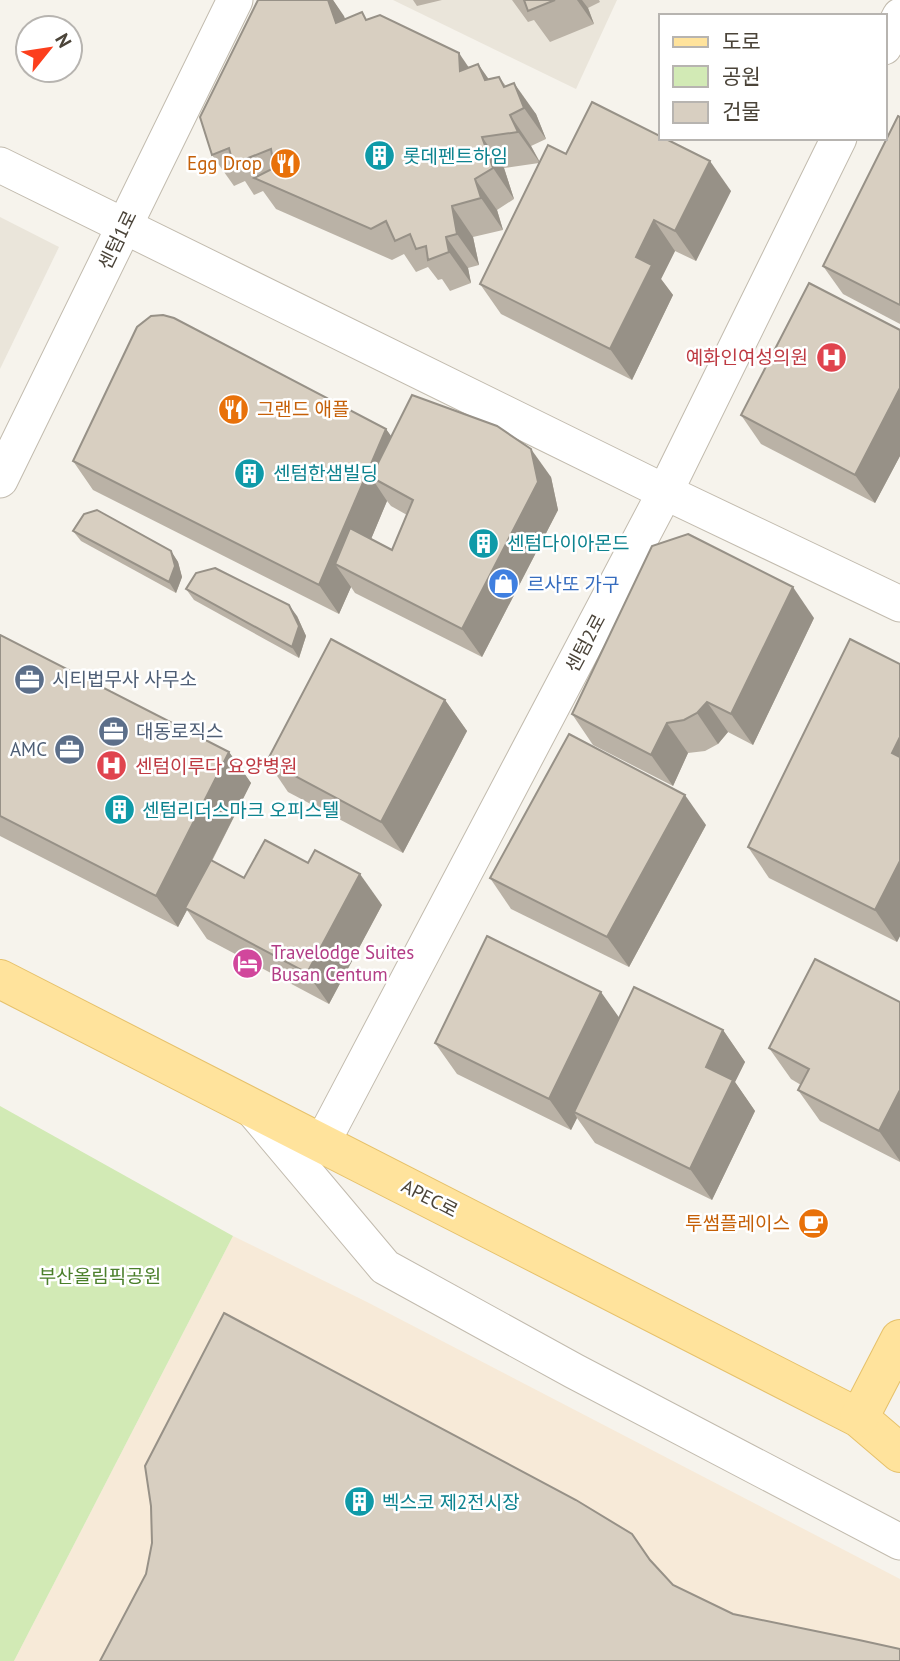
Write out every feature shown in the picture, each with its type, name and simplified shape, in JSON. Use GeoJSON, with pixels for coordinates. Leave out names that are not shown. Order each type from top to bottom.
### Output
{"type":"FeatureCollection","features":[{"type":"Feature","properties":{"kind":"main road","name":"APEC로"},"geometry":{"type":"LineString","coordinates":[[0,979],[859,1418],[900,1453]]}},
{"type":"Feature","properties":{"kind":"main road"},"geometry":{"type":"LineString","coordinates":[[859,1418],[900,1339]]}},
{"type":"Feature","properties":{"kind":"main road","name":"APEC로"},"geometry":{"type":"LineString","coordinates":[[859,1418],[900,1425]]}},
{"type":"Feature","properties":{"kind":"street","name":"센텀1로"},"geometry":{"type":"LineString","coordinates":[[0,480],[235,0]]}},
{"type":"Feature","properties":{"kind":"street"},"geometry":{"type":"LineString","coordinates":[[886,43],[900,16]]}},
{"type":"Feature","properties":{"kind":"street","name":"센텀2로"},"geometry":{"type":"LineString","coordinates":[[322,1143],[665,492],[838,140]]}},
{"type":"Feature","properties":{"kind":"street"},"geometry":{"type":"LineString","coordinates":[[0,165],[665,492],[900,604]]}},
{"type":"Feature","properties":{"kind":"street"},"geometry":{"type":"LineString","coordinates":[[251,1107],[386,1267],[575,1371],[900,1542]]}},
{"type":"Feature","properties":{"kind":"shaded area"},"geometry":{"type":"Polygon","coordinates":[[[393,0],[617,0],[576,89],[393,0]]]}},
{"type":"Feature","properties":{"kind":"shaded area"},"geometry":{"type":"Polygon","coordinates":[[[0,217],[59,247],[0,369],[0,217]]]}},
{"type":"Feature","properties":{"kind":"shaded area"},"geometry":{"type":"Polygon","coordinates":[[[233,1236],[367,1302],[900,1579],[900,1661],[14,1661],[233,1236]]]}},
{"type":"Feature","properties":{"kind":"green space","name":"부산올림픽공원"},"geometry":{"type":"Polygon","coordinates":[[[0,1106],[233,1236],[14,1661],[0,1661],[0,1106]]]}},
{"type":"Feature","properties":{"kind":"building","name":"롯데펜트하임"},"geometry":{"type":"Polygon","coordinates":[[[258,0],[328,0],[336,23],[362,12],[366,20],[380,15],[459,53],[460,71],[478,64],[485,80],[499,77],[504,87],[514,83],[524,108],[510,115],[518,132],[482,137],[493,168],[475,179],[481,198],[452,206],[457,234],[446,237],[449,252],[428,260],[426,246],[416,249],[410,234],[395,241],[386,221],[371,229],[254,178],[274,168],[271,149],[233,164],[229,148],[212,155],[200,117],[258,0]]]}},
{"type":"Feature","properties":{"kind":"building"},"geometry":{"type":"Polygon","coordinates":[[[524,0],[555,0],[528,11],[524,0]]]}},
{"type":"Feature","properties":{"kind":"building"},"geometry":{"type":"Polygon","coordinates":[[[592,102],[659,136],[659,140],[668,140],[710,161],[675,231],[654,220],[636,257],[652,265],[610,349],[480,284],[548,145],[566,154],[592,102]]]}},
{"type":"Feature","properties":{"kind":"building"},"geometry":{"type":"Polygon","coordinates":[[[898,116],[900,117],[900,305],[823,266],[898,116]]]}},
{"type":"Feature","properties":{"kind":"building"},"geometry":{"type":"Polygon","coordinates":[[[809,283],[900,330],[900,388],[855,475],[741,415],[809,283]]]}},
{"type":"Feature","properties":{"kind":"building","name":"센텀한샘빌딩"},"geometry":{"type":"Polygon","coordinates":[[[151,316],[174,318],[386,429],[319,585],[73,461],[137,327],[151,316]]]}},
{"type":"Feature","properties":{"kind":"building","name":"센텀다이아몬드"},"geometry":{"type":"Polygon","coordinates":[[[412,395],[497,426],[531,449],[538,482],[462,629],[335,564],[350,528],[392,550],[413,500],[371,477],[412,395]]]}},
{"type":"Feature","properties":{"kind":"building"},"geometry":{"type":"Polygon","coordinates":[[[97,510],[171,551],[175,566],[169,582],[73,531],[84,514],[97,510]]]}},
{"type":"Feature","properties":{"kind":"building"},"geometry":{"type":"Polygon","coordinates":[[[688,534],[793,587],[731,714],[707,702],[697,713],[684,720],[667,723],[651,755],[572,714],[652,546],[688,534]]]}},
{"type":"Feature","properties":{"kind":"building"},"geometry":{"type":"Polygon","coordinates":[[[215,568],[289,605],[299,626],[292,647],[186,589],[196,573],[215,568]]]}},
{"type":"Feature","properties":{"kind":"building","name":"센텀리더스마크 오피스텔"},"geometry":{"type":"Polygon","coordinates":[[[0,635],[229,752],[156,896],[0,816],[0,635]]]}},
{"type":"Feature","properties":{"kind":"building"},"geometry":{"type":"Polygon","coordinates":[[[331,639],[445,700],[381,822],[267,761],[331,639]]]}},
{"type":"Feature","properties":{"kind":"building"},"geometry":{"type":"Polygon","coordinates":[[[850,639],[900,664],[900,737],[892,753],[900,757],[900,861],[875,910],[748,847],[850,639]]]}},
{"type":"Feature","properties":{"kind":"building"},"geometry":{"type":"Polygon","coordinates":[[[569,734],[685,795],[607,937],[490,878],[569,734]]]}},
{"type":"Feature","properties":{"kind":"building"},"geometry":{"type":"Polygon","coordinates":[[[265,840],[308,863],[315,850],[360,874],[307,973],[185,908],[211,860],[244,878],[265,840]]]}},
{"type":"Feature","properties":{"kind":"building"},"geometry":{"type":"Polygon","coordinates":[[[487,936],[601,992],[549,1099],[435,1043],[487,936]]]}},
{"type":"Feature","properties":{"kind":"building"},"geometry":{"type":"Polygon","coordinates":[[[815,959],[900,1002],[900,1090],[879,1131],[798,1090],[809,1069],[769,1048],[815,959]]]}},
{"type":"Feature","properties":{"kind":"building"},"geometry":{"type":"Polygon","coordinates":[[[634,987],[723,1030],[706,1067],[733,1080],[690,1169],[574,1112],[634,987]]]}},
{"type":"Feature","properties":{"kind":"building","name":"벡스코 제2전시장"},"geometry":{"type":"Polygon","coordinates":[[[224,1313],[576,1500],[632,1534],[650,1560],[673,1585],[733,1614],[900,1649],[900,1661],[100,1661],[146,1574],[152,1543],[151,1506],[145,1466],[224,1313]]]}},
{"type":"Feature","properties":{"kind":"place","name":"롯데펜트하임"},"geometry":{"type":"Point","coordinates":[380,156]}},
{"type":"Feature","properties":{"kind":"place","name":"Egg Drop"},"geometry":{"type":"Point","coordinates":[285,163]}},
{"type":"Feature","properties":{"kind":"place","name":"예화인여성의원"},"geometry":{"type":"Point","coordinates":[831,357]}},
{"type":"Feature","properties":{"kind":"place","name":"그랜드 애플"},"geometry":{"type":"Point","coordinates":[234,409]}},
{"type":"Feature","properties":{"kind":"place","name":"센텀한샘빌딩"},"geometry":{"type":"Point","coordinates":[250,473]}},
{"type":"Feature","properties":{"kind":"place","name":"센텀다이아몬드"},"geometry":{"type":"Point","coordinates":[484,543]}},
{"type":"Feature","properties":{"kind":"place","name":"르사또 가구"},"geometry":{"type":"Point","coordinates":[504,584]}},
{"type":"Feature","properties":{"kind":"place","name":"시티법무사 사무소"},"geometry":{"type":"Point","coordinates":[29,679]}},
{"type":"Feature","properties":{"kind":"place","name":"대동로직스"},"geometry":{"type":"Point","coordinates":[113,731]}},
{"type":"Feature","properties":{"kind":"place","name":"AMC"},"geometry":{"type":"Point","coordinates":[70,749]}},
{"type":"Feature","properties":{"kind":"place","name":"센텀이루다 요양병원"},"geometry":{"type":"Point","coordinates":[112,766]}},
{"type":"Feature","properties":{"kind":"place","name":"센텀리더스마크 오피스텔"},"geometry":{"type":"Point","coordinates":[119,810]}},
{"type":"Feature","properties":{"kind":"place","name":"Travelodge Suites Busan Centum"},"geometry":{"type":"Point","coordinates":[248,963]}},
{"type":"Feature","properties":{"kind":"place","name":"투썸플레이스"},"geometry":{"type":"Point","coordinates":[813,1223]}},
{"type":"Feature","properties":{"kind":"place","name":"벡스코 제2전시장"},"geometry":{"type":"Point","coordinates":[359,1502]}}]}
